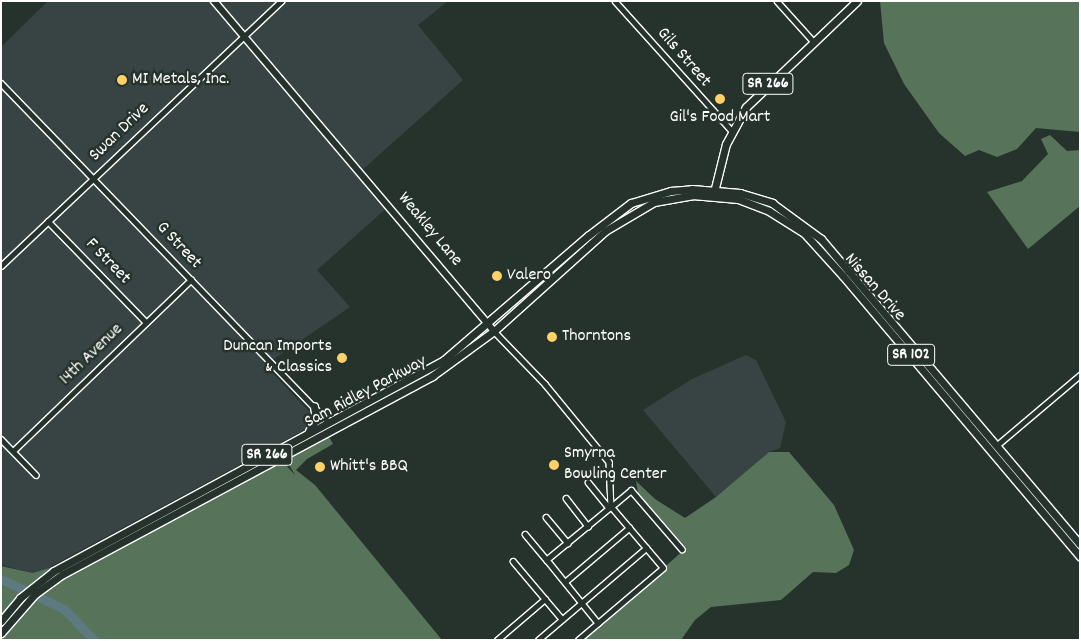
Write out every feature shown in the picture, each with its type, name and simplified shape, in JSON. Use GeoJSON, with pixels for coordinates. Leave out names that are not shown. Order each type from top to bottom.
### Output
{"type":"FeatureCollection","features":[{"type":"Feature","properties":{"kind":"main road","name":"Weakley Lane"},"geometry":{"type":"LineString","coordinates":[[214,1],[494,331]]}},
{"type":"Feature","properties":{"kind":"main road","name":"SR 266"},"geometry":{"type":"LineString","coordinates":[[714,192],[732,131],[756,95],[857,1]]}},
{"type":"Feature","properties":{"kind":"main road","name":"Sam Ridley Parkway"},"geometry":{"type":"LineString","coordinates":[[1,633],[25,605],[50,584],[441,362],[489,324],[589,235],[631,203],[671,191],[714,192]]}},
{"type":"Feature","properties":{"kind":"main road","name":"Sam Ridley Parkway"},"geometry":{"type":"LineString","coordinates":[[1,620],[16,602],[41,580],[305,435],[330,426],[432,376],[494,331],[605,231],[634,212],[674,197],[714,192]]}},
{"type":"Feature","properties":{"kind":"main road","name":"Nissan Drive"},"geometry":{"type":"LineString","coordinates":[[714,192],[772,203],[820,239],[994,448],[1080,556]]}},
{"type":"Feature","properties":{"kind":"main road"},"geometry":{"type":"LineString","coordinates":[[305,435],[316,419],[314,406]]}},
{"type":"Feature","properties":{"kind":"main road","name":"Nissan Drive"},"geometry":{"type":"LineString","coordinates":[[994,448],[1080,544]]}},
{"type":"Feature","properties":{"kind":"street","name":"Swan Drive"},"geometry":{"type":"LineString","coordinates":[[1,266],[243,34],[281,1]]}},
{"type":"Feature","properties":{"kind":"street","name":"Gils Street"},"geometry":{"type":"LineString","coordinates":[[615,1],[732,131]]}},
{"type":"Feature","properties":{"kind":"street"},"geometry":{"type":"LineString","coordinates":[[777,1],[813,41]]}},
{"type":"Feature","properties":{"kind":"street","name":"G Street"},"geometry":{"type":"LineString","coordinates":[[1,83],[314,406],[330,426]]}},
{"type":"Feature","properties":{"kind":"street","name":"F Street"},"geometry":{"type":"LineString","coordinates":[[48,222],[146,322]]}},
{"type":"Feature","properties":{"kind":"street","name":"14th Avenue"},"geometry":{"type":"LineString","coordinates":[[13,451],[191,280]]}},
{"type":"Feature","properties":{"kind":"street","name":"Weakley Lane"},"geometry":{"type":"LineString","coordinates":[[494,331],[545,384],[610,462],[612,481],[610,508]]}},
{"type":"Feature","properties":{"kind":"street"},"geometry":{"type":"LineString","coordinates":[[994,448],[1080,375]]}},
{"type":"Feature","properties":{"kind":"street"},"geometry":{"type":"LineString","coordinates":[[1,439],[36,475]]}},
{"type":"Feature","properties":{"kind":"street"},"geometry":{"type":"LineString","coordinates":[[578,640],[663,568],[588,482]]}},
{"type":"Feature","properties":{"kind":"street"},"geometry":{"type":"LineString","coordinates":[[547,560],[631,490],[682,549]]}},
{"type":"Feature","properties":{"kind":"street"},"geometry":{"type":"LineString","coordinates":[[566,498],[588,526]]}},
{"type":"Feature","properties":{"kind":"street"},"geometry":{"type":"LineString","coordinates":[[546,517],[568,543]]}},
{"type":"Feature","properties":{"kind":"street"},"geometry":{"type":"LineString","coordinates":[[565,582],[629,528]]}},
{"type":"Feature","properties":{"kind":"street"},"geometry":{"type":"LineString","coordinates":[[525,534],[598,623]]}},
{"type":"Feature","properties":{"kind":"street"},"geometry":{"type":"LineString","coordinates":[[538,640],[646,548]]}},
{"type":"Feature","properties":{"kind":"street"},"geometry":{"type":"LineString","coordinates":[[513,560],[562,620]]}},
{"type":"Feature","properties":{"kind":"street"},"geometry":{"type":"LineString","coordinates":[[497,640],[545,599]]}},
{"type":"Feature","properties":{"kind":"shaded area"},"geometry":{"type":"Polygon","coordinates":[[[48,1],[448,1],[418,25],[463,80],[361,171],[390,205],[317,270],[350,307],[265,365],[319,422],[37,574],[1,565],[1,47],[48,1]]]}},
{"type":"Feature","properties":{"kind":"shaded area"},"geometry":{"type":"Polygon","coordinates":[[[746,355],[756,360],[786,422],[780,448],[769,452],[716,497],[643,410],[692,379],[746,355]]]}},
{"type":"Feature","properties":{"kind":"green space"},"geometry":{"type":"Polygon","coordinates":[[[880,1],[1080,1],[1080,132],[1036,128],[1017,149],[997,157],[979,150],[965,156],[939,133],[904,84],[884,43],[880,1]]]}},
{"type":"Feature","properties":{"kind":"green space"},"geometry":{"type":"Polygon","coordinates":[[[1050,135],[1067,151],[1080,150],[1080,206],[1028,249],[987,192],[1022,181],[1048,154],[1041,139],[1050,135]]]}},
{"type":"Feature","properties":{"kind":"green space"},"geometry":{"type":"Polygon","coordinates":[[[328,435],[333,444],[307,459],[296,470],[315,485],[442,640],[1,640],[1,566],[33,573],[85,557],[86,564],[280,459],[295,475],[285,458],[328,435]]]}},
{"type":"Feature","properties":{"kind":"green space"},"geometry":{"type":"Polygon","coordinates":[[[769,452],[789,452],[834,505],[854,550],[849,565],[836,573],[813,572],[781,600],[711,607],[695,620],[681,640],[583,640],[686,548],[638,493],[636,481],[655,499],[685,518],[716,497],[769,452]]]}},
{"type":"Feature","properties":{"kind":"waterway"},"geometry":{"type":"LineString","coordinates":[[1,579],[64,609],[94,640]]}},
{"type":"Feature","properties":{"kind":"place","name":"MI Metals, Inc."},"geometry":{"type":"Point","coordinates":[122,80]}},
{"type":"Feature","properties":{"kind":"place","name":"Gil's Food Mart"},"geometry":{"type":"Point","coordinates":[720,99]}},
{"type":"Feature","properties":{"kind":"place","name":"Valero"},"geometry":{"type":"Point","coordinates":[497,276]}},
{"type":"Feature","properties":{"kind":"place","name":"Thorntons"},"geometry":{"type":"Point","coordinates":[552,337]}},
{"type":"Feature","properties":{"kind":"place","name":"Duncan Imports & Classics"},"geometry":{"type":"Point","coordinates":[342,358]}},
{"type":"Feature","properties":{"kind":"place","name":"Smyrna Bowling Center"},"geometry":{"type":"Point","coordinates":[554,465]}},
{"type":"Feature","properties":{"kind":"place","name":"Whitt's BBQ"},"geometry":{"type":"Point","coordinates":[320,467]}}]}
